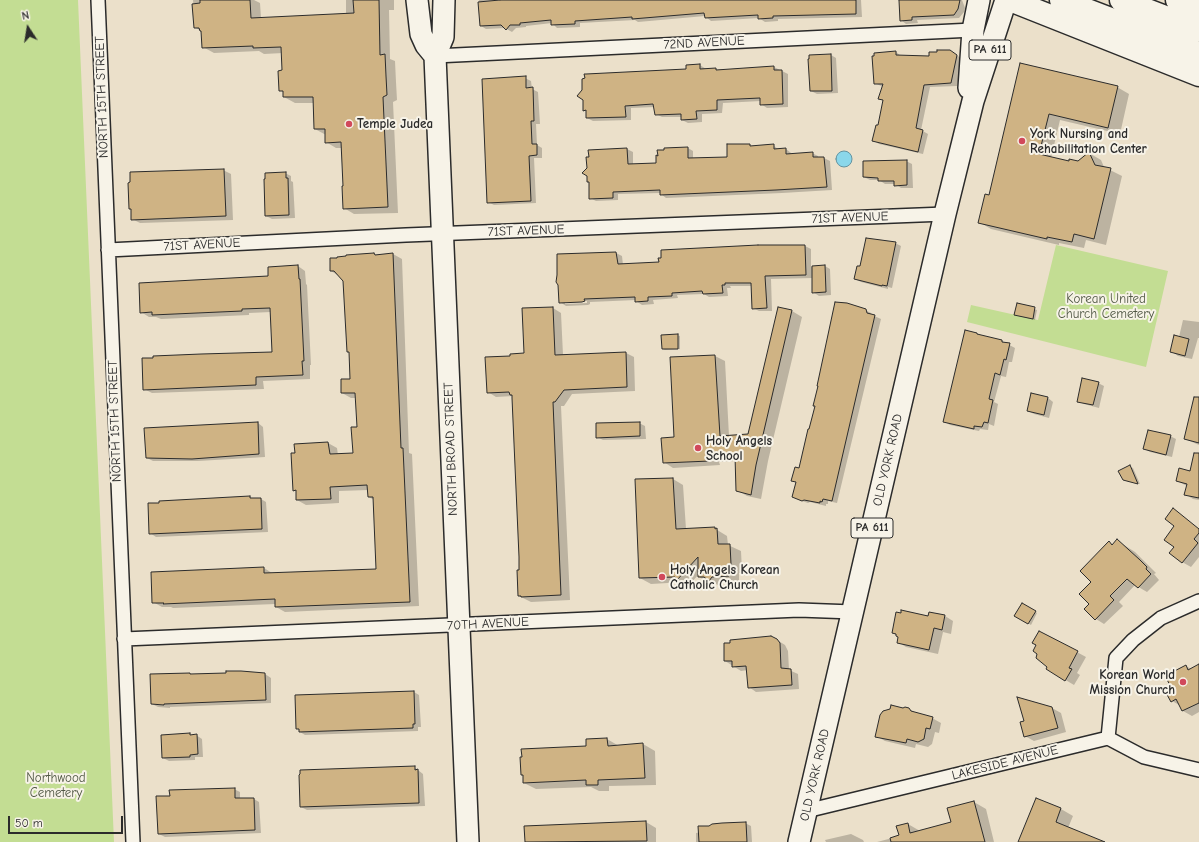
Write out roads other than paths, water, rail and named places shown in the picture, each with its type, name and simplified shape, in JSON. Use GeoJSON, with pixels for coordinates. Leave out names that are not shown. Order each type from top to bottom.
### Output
{"type":"FeatureCollection","features":[{"type":"Feature","properties":{"kind":"highway"},"geometry":{"type":"LineString","coordinates":[[1010,0],[1199,75]]}},
{"type":"Feature","properties":{"kind":"highway"},"geometry":{"type":"LineString","coordinates":[[1061,0],[1199,53]]}},
{"type":"Feature","properties":{"kind":"highway"},"geometry":{"type":"LineString","coordinates":[[1121,0],[1199,30]]}},
{"type":"Feature","properties":{"kind":"highway"},"geometry":{"type":"LineString","coordinates":[[1177,0],[1199,8]]}},
{"type":"Feature","properties":{"kind":"main road","name":"NORTH BROAD STREET"},"geometry":{"type":"LineString","coordinates":[[417,0],[421,34],[426,45],[434,56]]}},
{"type":"Feature","properties":{"kind":"main road","name":"NORTH BROAD STREET"},"geometry":{"type":"LineString","coordinates":[[444,0],[443,37],[434,56],[468,842]]}},
{"type":"Feature","properties":{"kind":"main road","name":"OLD YORK ROAD"},"geometry":{"type":"LineString","coordinates":[[967,124],[973,30],[979,0]]}},
{"type":"Feature","properties":{"kind":"main road","name":"OLD YORK ROAD"},"geometry":{"type":"LineString","coordinates":[[799,842],[944,214],[967,124],[1006,0]]}},
{"type":"Feature","properties":{"kind":"street","name":"NORTH 15TH STREET"},"geometry":{"type":"LineString","coordinates":[[98,0],[133,842]]}},
{"type":"Feature","properties":{"kind":"street","name":"72ND AVENUE"},"geometry":{"type":"LineString","coordinates":[[434,56],[973,30]]}},
{"type":"Feature","properties":{"kind":"street","name":"71ST AVENUE"},"geometry":{"type":"LineString","coordinates":[[108,250],[442,234],[944,214]]}},
{"type":"Feature","properties":{"kind":"street"},"geometry":{"type":"LineString","coordinates":[[1199,601],[1161,618],[1133,640],[1116,658],[1108,738],[1144,757],[1199,770]]}},
{"type":"Feature","properties":{"kind":"street","name":"70TH AVENUE"},"geometry":{"type":"LineString","coordinates":[[124,639],[799,610],[852,612]]}},
{"type":"Feature","properties":{"kind":"street","name":"LAKESIDE AVENUE"},"geometry":{"type":"LineString","coordinates":[[806,811],[1108,738]]}},
{"type":"Feature","properties":{"kind":"water"},"geometry":{"type":"Polygon","coordinates":[[[841,151],[847,151],[852,156],[850,165],[847,167],[841,167],[836,162],[836,156],[841,151]]]}},
{"type":"Feature","properties":{"kind":"place","name":"Temple Judea"},"geometry":{"type":"Point","coordinates":[349,124]}},
{"type":"Feature","properties":{"kind":"place","name":"York Nursing and Rehabilitation Center"},"geometry":{"type":"Point","coordinates":[1022,141]}},
{"type":"Feature","properties":{"kind":"place","name":"Holy Angels School"},"geometry":{"type":"Point","coordinates":[698,448]}},
{"type":"Feature","properties":{"kind":"place","name":"Holy Angels Korean Catholic Church"},"geometry":{"type":"Point","coordinates":[662,577]}},
{"type":"Feature","properties":{"kind":"place","name":"Korean World Mission Church"},"geometry":{"type":"Point","coordinates":[1183,682]}},
{"type":"Feature","properties":{"kind":"park label","name":"Korean United Church Cemetery"},"geometry":{"type":"Point","coordinates":[1106,306]}},
{"type":"Feature","properties":{"kind":"park label","name":"Northwood Cemetery"},"geometry":{"type":"Point","coordinates":[56,786]}}]}
